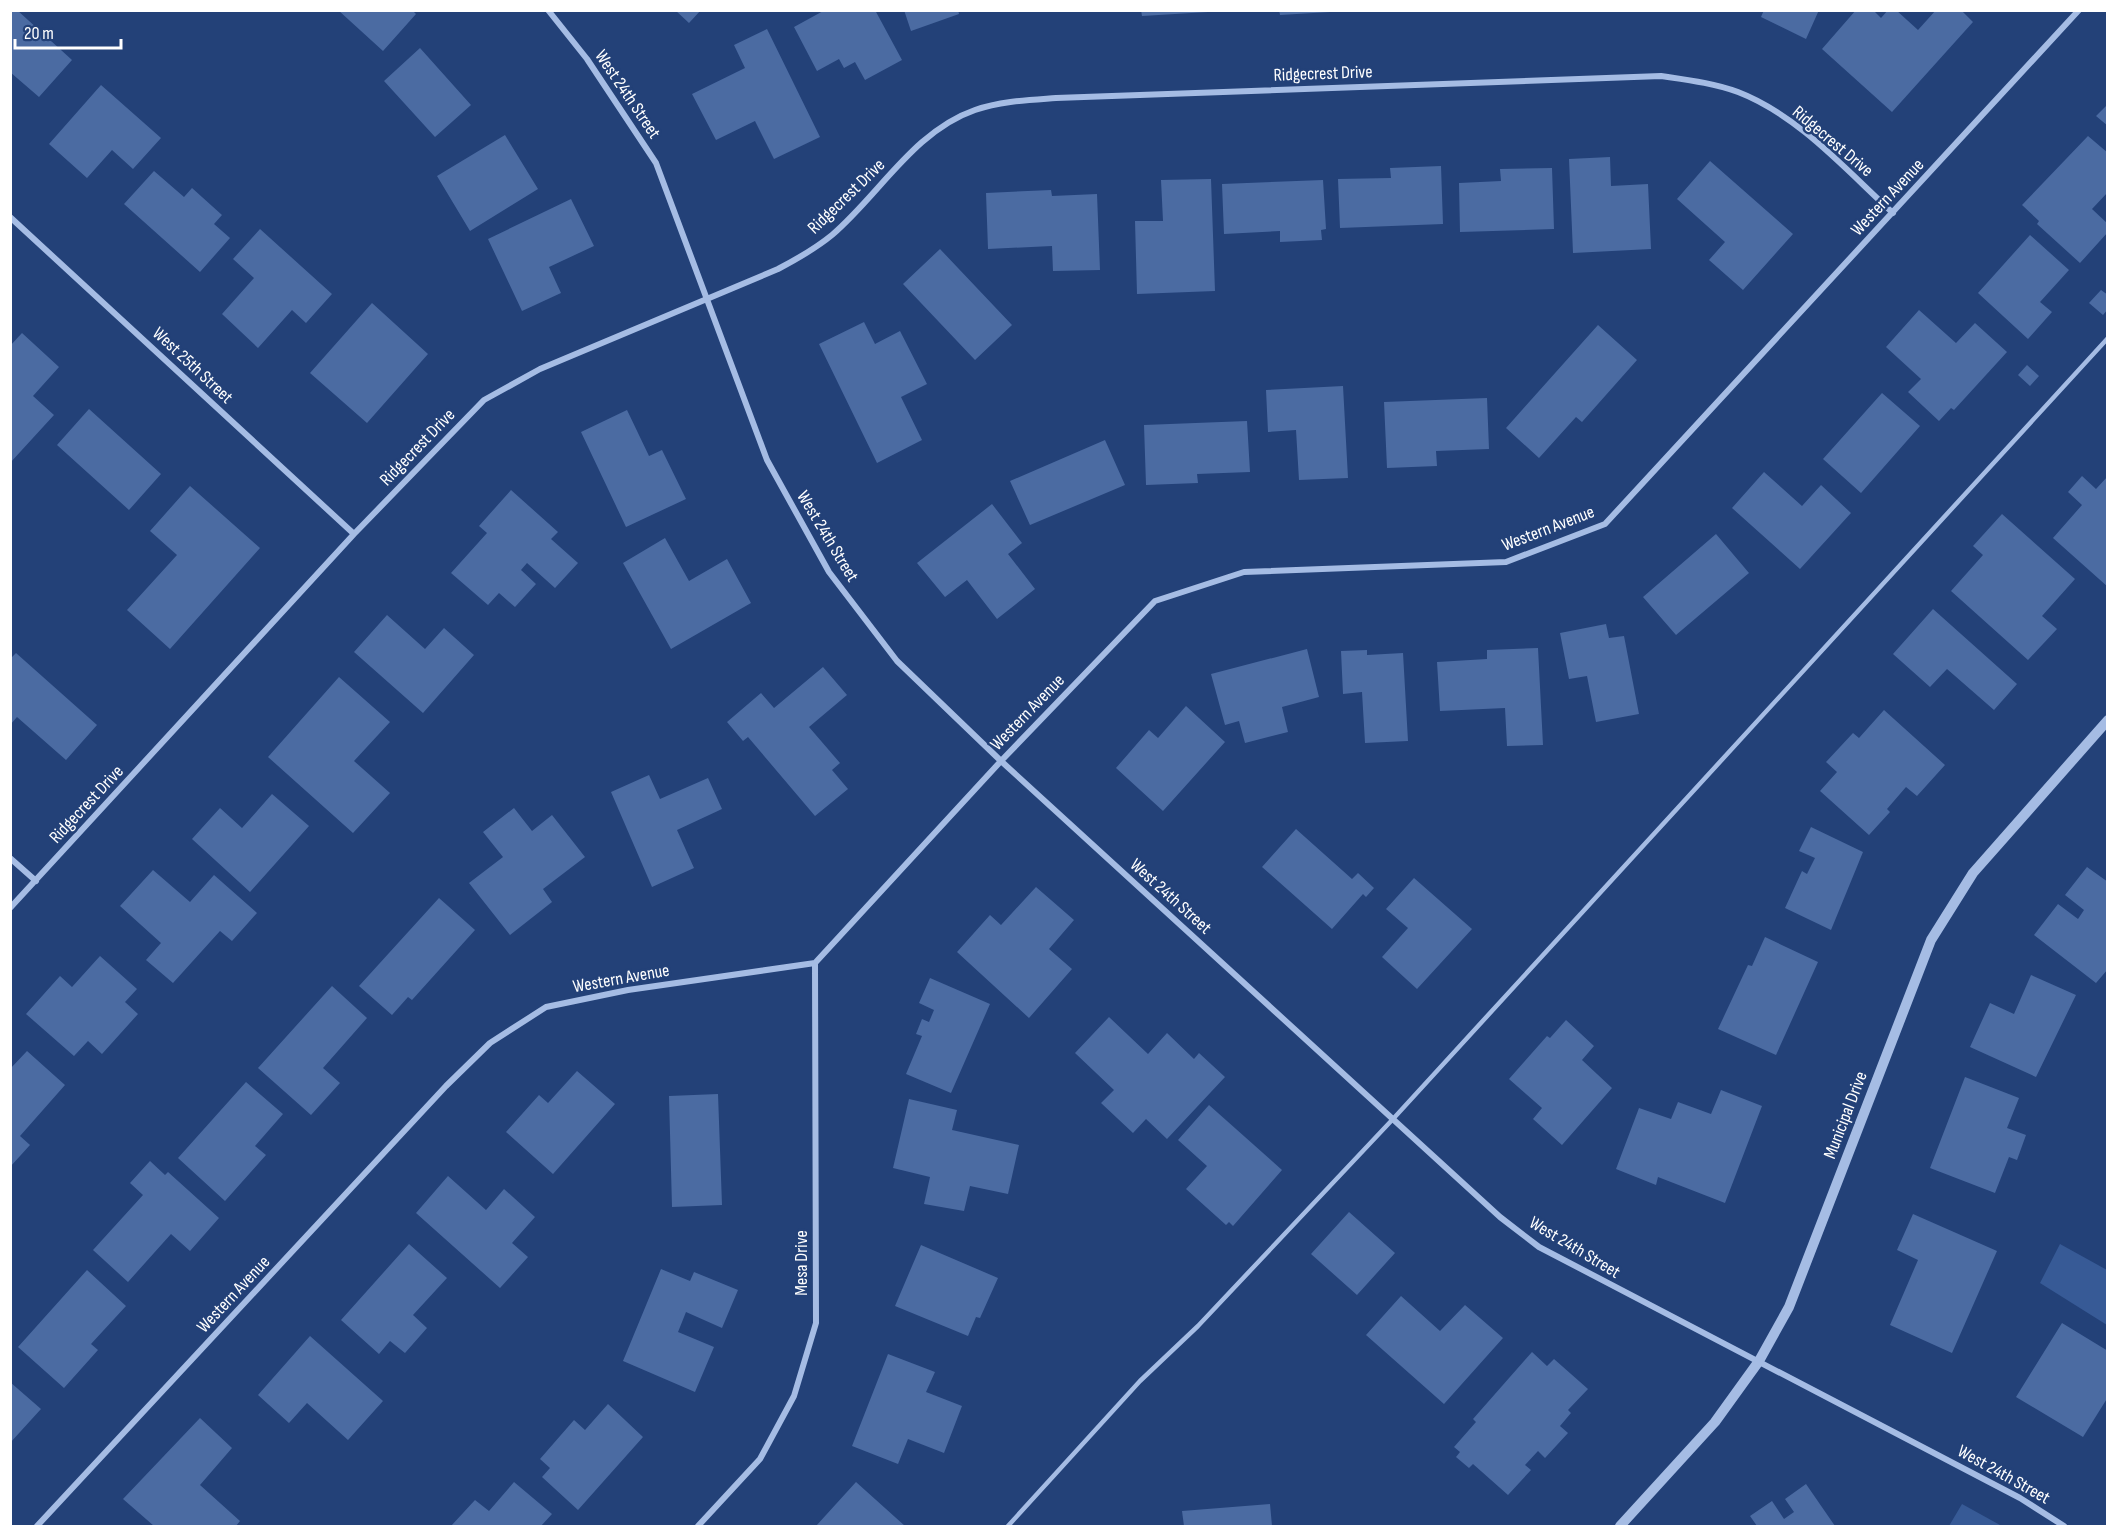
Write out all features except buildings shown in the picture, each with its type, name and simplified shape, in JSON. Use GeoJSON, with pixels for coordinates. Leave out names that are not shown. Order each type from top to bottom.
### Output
{"type":"FeatureCollection","features":[{"type":"Feature","properties":{"kind":"street","name":"West 24th Street"},"geometry":{"type":"LineString","coordinates":[[548,10],[587,59],[656,163],[767,460],[829,572],[897,661],[1000,760],[1500,1217],[1539,1247],[2020,1498],[2064,1527]]}},
{"type":"Feature","properties":{"kind":"street","name":"Western Avenue"},"geometry":{"type":"LineString","coordinates":[[37,1527],[438,1094],[490,1042],[546,1007],[628,990],[815,963],[1000,760],[1155,601],[1244,572],[1506,562],[1605,524],[2079,10]]}},
{"type":"Feature","properties":{"kind":"street","name":"Ridgecrest Drive"},"geometry":{"type":"LineString","coordinates":[[10,908],[354,534],[484,400],[540,369],[778,269],[807,253],[833,234],[921,144],[951,121],[975,110],[1007,102],[1056,98],[1650,77],[1701,81],[1739,93],[1773,110],[1805,133],[1893,213]]}},
{"type":"Feature","properties":{"kind":"street","name":"West 25th Street"},"geometry":{"type":"LineString","coordinates":[[10,217],[354,534]]}},
{"type":"Feature","properties":{"kind":"street","name":"Municipal Drive"},"geometry":{"type":"LineString","coordinates":[[1620,1527],[1715,1422],[1760,1361],[1789,1307],[1931,940],[1973,873],[2108,720]]}},
{"type":"Feature","properties":{"kind":"street"},"geometry":{"type":"LineString","coordinates":[[10,858],[36,881]]}},
{"type":"Feature","properties":{"kind":"street","name":"Mesa Drive"},"geometry":{"type":"LineString","coordinates":[[698,1527],[760,1459],[794,1396],[816,1323],[815,963]]}},
{"type":"Feature","properties":{"kind":"lane"},"geometry":{"type":"LineString","coordinates":[[1008,1527],[1140,1381],[1198,1326],[1393,1119],[2108,338]]}},
{"type":"Feature","properties":{"kind":"shaded area"},"geometry":{"type":"Polygon","coordinates":[[[2060,1244],[2107,1270],[2107,1325],[2040,1283],[2060,1244]]]}},
{"type":"Feature","properties":{"kind":"shaded area"},"geometry":{"type":"Polygon","coordinates":[[[1962,1504],[2000,1525],[2003,1526],[1949,1526],[1962,1504]]]}}]}
